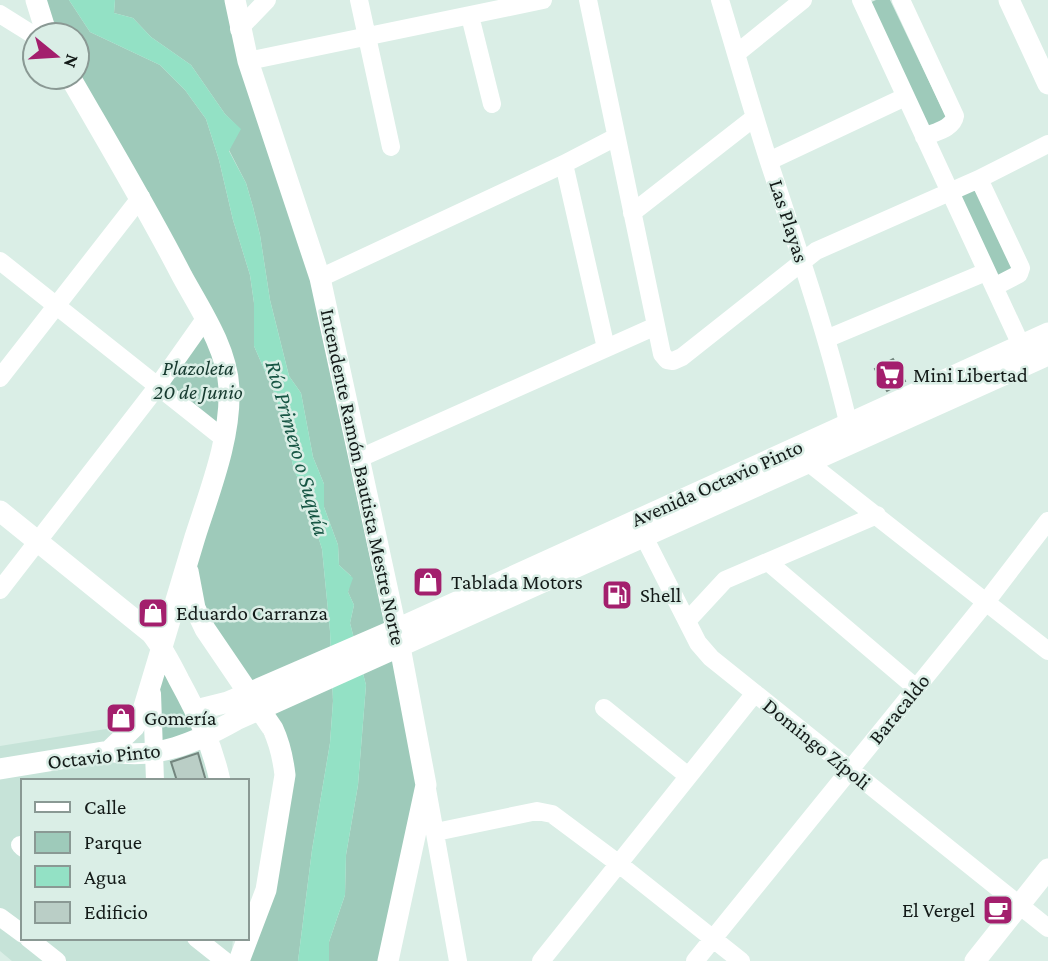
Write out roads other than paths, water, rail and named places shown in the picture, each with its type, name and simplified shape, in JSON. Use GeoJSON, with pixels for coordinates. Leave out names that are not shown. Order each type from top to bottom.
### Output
{"type":"FeatureCollection","features":[{"type":"Feature","properties":{"kind":"main road"},"geometry":{"type":"LineString","coordinates":[[36,0],[43,21]]}},
{"type":"Feature","properties":{"kind":"main road","name":"Intendente Ramón Bautista Mestre Norte"},"geometry":{"type":"LineString","coordinates":[[235,0],[239,29],[248,61],[320,278],[360,458],[393,640],[426,785],[388,961]]}},
{"type":"Feature","properties":{"kind":"main road"},"geometry":{"type":"LineString","coordinates":[[1009,0],[1048,84]]}},
{"type":"Feature","properties":{"kind":"main road"},"geometry":{"type":"LineString","coordinates":[[77,91],[141,197],[205,319],[217,345],[229,385],[223,438],[143,710],[134,727],[109,751]]}},
{"type":"Feature","properties":{"kind":"main road","name":"Avenida Octavio Pinto"},"geometry":{"type":"LineString","coordinates":[[640,528],[809,463],[851,434],[1048,333]]}},
{"type":"Feature","properties":{"kind":"main road","name":"Avenida Octavio Pinto"},"geometry":{"type":"LineString","coordinates":[[232,711],[851,434],[1044,362]]}},
{"type":"Feature","properties":{"kind":"main road"},"geometry":{"type":"LineString","coordinates":[[0,511],[151,633],[163,648],[196,710],[219,779]]}},
{"type":"Feature","properties":{"kind":"main road"},"geometry":{"type":"LineString","coordinates":[[187,562],[195,608],[205,629],[273,729],[283,756],[285,775],[267,890],[248,930]]}},
{"type":"Feature","properties":{"kind":"main road"},"geometry":{"type":"LineString","coordinates":[[196,710],[232,711]]}},
{"type":"Feature","properties":{"kind":"main road"},"geometry":{"type":"LineString","coordinates":[[207,736],[232,711]]}},
{"type":"Feature","properties":{"kind":"main road","name":"Octavio Pinto"},"geometry":{"type":"LineString","coordinates":[[3,765],[109,751],[126,755],[153,754],[207,736]]}},
{"type":"Feature","properties":{"kind":"main road"},"geometry":{"type":"LineString","coordinates":[[975,961],[1048,869]]}},
{"type":"Feature","properties":{"kind":"street"},"geometry":{"type":"LineString","coordinates":[[239,29],[267,0]]}},
{"type":"Feature","properties":{"kind":"street"},"geometry":{"type":"LineString","coordinates":[[359,0],[391,147]]}},
{"type":"Feature","properties":{"kind":"street"},"geometry":{"type":"LineString","coordinates":[[248,61],[543,0]]}},
{"type":"Feature","properties":{"kind":"street"},"geometry":{"type":"LineString","coordinates":[[588,0],[662,354],[673,362],[816,251],[979,179],[1048,145]]}},
{"type":"Feature","properties":{"kind":"street","name":"Las Playas"},"geometry":{"type":"LineString","coordinates":[[720,0],[755,117],[803,261],[851,434]]}},
{"type":"Feature","properties":{"kind":"street"},"geometry":{"type":"LineString","coordinates":[[736,54],[803,0]]}},
{"type":"Feature","properties":{"kind":"street"},"geometry":{"type":"LineString","coordinates":[[901,0],[955,116],[950,125],[924,137]]}},
{"type":"Feature","properties":{"kind":"street"},"geometry":{"type":"LineString","coordinates":[[863,1],[1021,345]]}},
{"type":"Feature","properties":{"kind":"street"},"geometry":{"type":"LineString","coordinates":[[0,14],[21,27]]}},
{"type":"Feature","properties":{"kind":"street"},"geometry":{"type":"LineString","coordinates":[[470,16],[492,104]]}},
{"type":"Feature","properties":{"kind":"street"},"geometry":{"type":"LineString","coordinates":[[769,160],[905,97]]}},
{"type":"Feature","properties":{"kind":"street"},"geometry":{"type":"LineString","coordinates":[[632,213],[755,117]]}},
{"type":"Feature","properties":{"kind":"street"},"geometry":{"type":"LineString","coordinates":[[320,278],[616,137]]}},
{"type":"Feature","properties":{"kind":"street"},"geometry":{"type":"LineString","coordinates":[[564,164],[606,348]]}},
{"type":"Feature","properties":{"kind":"street"},"geometry":{"type":"LineString","coordinates":[[826,339],[990,279],[1019,274],[1021,268],[979,179]]}},
{"type":"Feature","properties":{"kind":"street"},"geometry":{"type":"LineString","coordinates":[[0,378],[141,197]]}},
{"type":"Feature","properties":{"kind":"street"},"geometry":{"type":"LineString","coordinates":[[0,261],[223,438]]}},
{"type":"Feature","properties":{"kind":"street"},"geometry":{"type":"LineString","coordinates":[[0,590],[157,387],[205,319]]}},
{"type":"Feature","properties":{"kind":"street"},"geometry":{"type":"LineString","coordinates":[[360,458],[656,326]]}},
{"type":"Feature","properties":{"kind":"street"},"geometry":{"type":"LineString","coordinates":[[809,463],[1048,651]]}},
{"type":"Feature","properties":{"kind":"street"},"geometry":{"type":"LineString","coordinates":[[688,621],[725,580],[877,515]]}},
{"type":"Feature","properties":{"kind":"street","name":"Baracaldo"},"geometry":{"type":"LineString","coordinates":[[695,961],[986,602],[1048,521]]}},
{"type":"Feature","properties":{"kind":"street","name":"Domingo Zípoli"},"geometry":{"type":"LineString","coordinates":[[640,528],[703,650],[849,771],[1048,928]]}},
{"type":"Feature","properties":{"kind":"street"},"geometry":{"type":"LineString","coordinates":[[768,562],[915,687]]}},
{"type":"Feature","properties":{"kind":"street"},"geometry":{"type":"LineString","coordinates":[[151,682],[155,779]]}},
{"type":"Feature","properties":{"kind":"street"},"geometry":{"type":"LineString","coordinates":[[541,961],[755,693]]}},
{"type":"Feature","properties":{"kind":"street"},"geometry":{"type":"LineString","coordinates":[[604,708],[688,776]]}},
{"type":"Feature","properties":{"kind":"street"},"geometry":{"type":"LineString","coordinates":[[426,785],[458,961]]}},
{"type":"Feature","properties":{"kind":"street"},"geometry":{"type":"LineString","coordinates":[[436,832],[537,811],[546,812],[620,864],[741,961]]}},
{"type":"Feature","properties":{"kind":"street"},"geometry":{"type":"LineString","coordinates":[[0,917],[21,933]]}},
{"type":"Feature","properties":{"kind":"street"},"geometry":{"type":"LineString","coordinates":[[31,940],[50,953]]}},
{"type":"Feature","properties":{"kind":"street"},"geometry":{"type":"LineString","coordinates":[[201,940],[237,953]]}},
{"type":"Feature","properties":{"kind":"water","name":"Río Primero o Suquía"},"geometry":{"type":"Polygon","coordinates":[[[69,0],[115,0],[114,13],[133,18],[151,37],[191,65],[225,114],[241,129],[229,151],[246,183],[253,207],[270,300],[289,376],[301,393],[313,457],[324,484],[324,507],[338,545],[339,565],[353,578],[348,592],[354,605],[350,623],[366,685],[358,785],[346,855],[345,895],[329,942],[329,961],[298,961],[312,850],[330,743],[333,701],[322,549],[301,483],[294,471],[285,425],[274,392],[254,346],[254,303],[250,275],[206,119],[185,90],[160,65],[91,32],[91,21],[83,21],[69,0]]]}},
{"type":"Feature","properties":{"kind":"place","name":"Mini Libertad"},"geometry":{"type":"Point","coordinates":[890,375]}},
{"type":"Feature","properties":{"kind":"place","name":"Tablada Motors"},"geometry":{"type":"Point","coordinates":[428,582]}},
{"type":"Feature","properties":{"kind":"place","name":"Shell"},"geometry":{"type":"Point","coordinates":[617,595]}},
{"type":"Feature","properties":{"kind":"place","name":"Eduardo Carranza"},"geometry":{"type":"Point","coordinates":[153,613]}},
{"type":"Feature","properties":{"kind":"place","name":"Gomería"},"geometry":{"type":"Point","coordinates":[121,718]}},
{"type":"Feature","properties":{"kind":"place","name":"El Vergel"},"geometry":{"type":"Point","coordinates":[998,910]}},
{"type":"Feature","properties":{"kind":"park label","name":"Plazoleta 20 de Junio"},"geometry":{"type":"Point","coordinates":[198,380]}}]}
